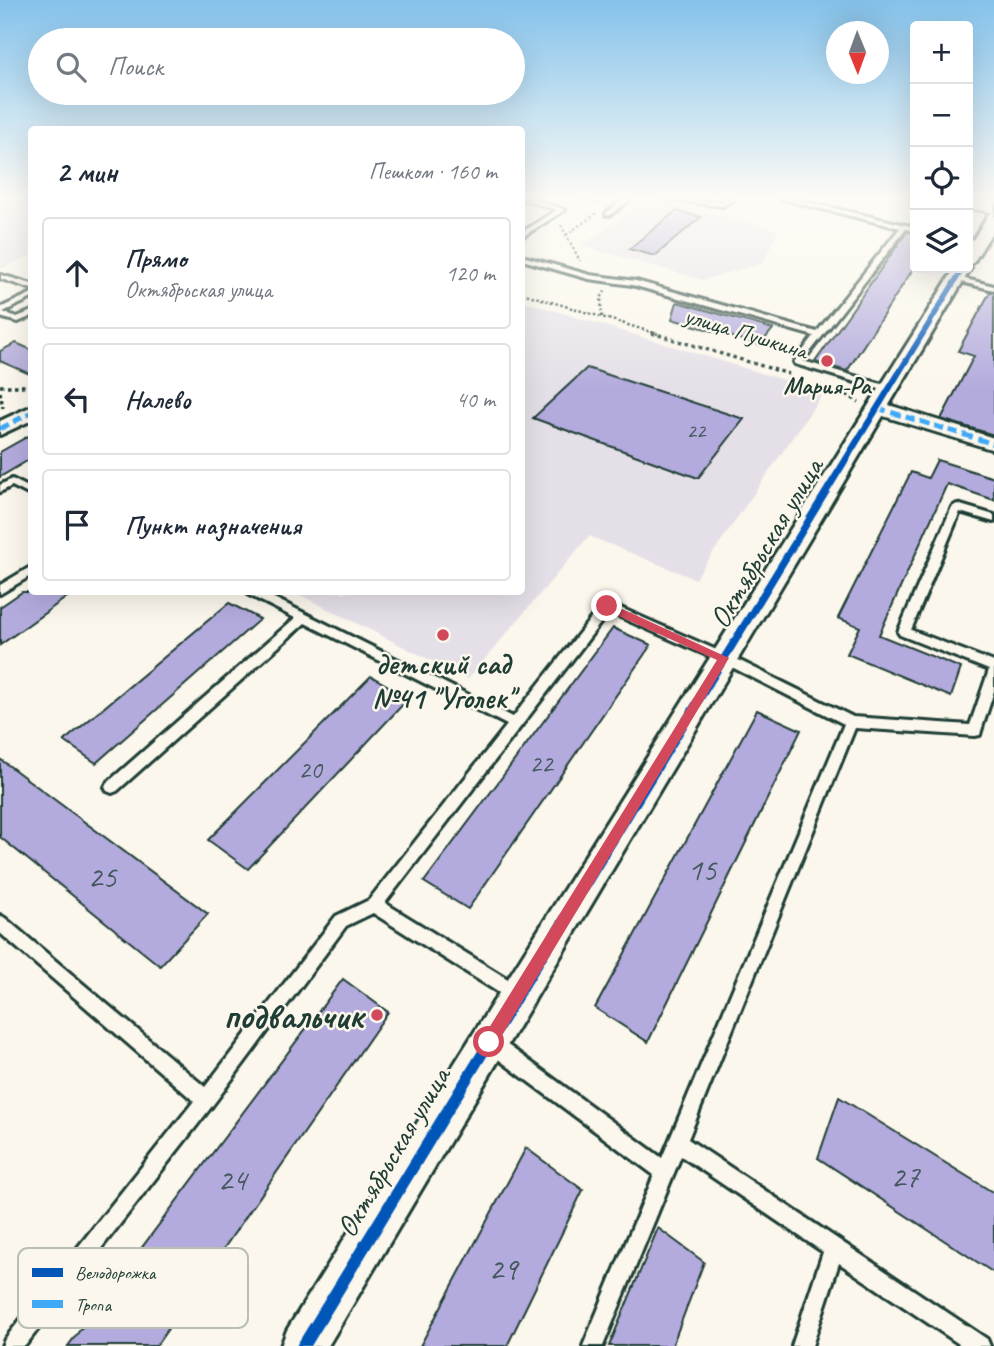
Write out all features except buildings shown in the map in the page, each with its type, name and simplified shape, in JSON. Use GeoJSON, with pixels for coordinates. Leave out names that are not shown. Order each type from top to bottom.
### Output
{"type":"FeatureCollection","features":[{"type":"Feature","properties":{"kind":"street","name":"Октябрьская улица"},"geometry":{"type":"LineString","coordinates":[[303,1346],[958,273]]}},
{"type":"Feature","properties":{"kind":"street"},"geometry":{"type":"LineString","coordinates":[[883,398],[994,444]]}},
{"type":"Feature","properties":{"kind":"street"},"geometry":{"type":"LineString","coordinates":[[0,429],[28,414]]}},
{"type":"Feature","properties":{"kind":"lane"},"geometry":{"type":"LineString","coordinates":[[535,262],[589,277],[633,283],[819,335]]}},
{"type":"Feature","properties":{"kind":"lane"},"geometry":{"type":"LineString","coordinates":[[877,262],[798,362],[883,398]]}},
{"type":"Feature","properties":{"kind":"lane"},"geometry":{"type":"LineString","coordinates":[[973,265],[994,288]]}},
{"type":"Feature","properties":{"kind":"lane"},"geometry":{"type":"LineString","coordinates":[[4,278],[28,286]]}},
{"type":"Feature","properties":{"kind":"lane"},"geometry":{"type":"LineString","coordinates":[[0,313],[28,297]]}},
{"type":"Feature","properties":{"kind":"lane"},"geometry":{"type":"LineString","coordinates":[[0,313],[18,320],[28,315]]}},
{"type":"Feature","properties":{"kind":"lane"},"geometry":{"type":"LineString","coordinates":[[0,489],[12,482],[28,491]]}},
{"type":"Feature","properties":{"kind":"lane"},"geometry":{"type":"LineString","coordinates":[[89,1248],[206,1100],[341,921],[374,905],[607,606],[724,658],[851,722],[975,731],[994,670],[904,632],[957,507],[994,519]]}},
{"type":"Feature","properties":{"kind":"lane"},"geometry":{"type":"LineString","coordinates":[[0,590],[28,572]]}},
{"type":"Feature","properties":{"kind":"lane"},"geometry":{"type":"LineString","coordinates":[[259,595],[514,723]]}},
{"type":"Feature","properties":{"kind":"lane"},"geometry":{"type":"LineString","coordinates":[[112,787],[303,618]]}},
{"type":"Feature","properties":{"kind":"lane"},"geometry":{"type":"LineString","coordinates":[[593,1346],[851,722]]}},
{"type":"Feature","properties":{"kind":"lane"},"geometry":{"type":"LineString","coordinates":[[374,905],[518,996]]}},
{"type":"Feature","properties":{"kind":"lane"},"geometry":{"type":"LineString","coordinates":[[0,923],[206,1100]]}},
{"type":"Feature","properties":{"kind":"lane"},"geometry":{"type":"LineString","coordinates":[[489,1042],[666,1172]]}},
{"type":"Feature","properties":{"kind":"lane"},"geometry":{"type":"LineString","coordinates":[[678,1143],[980,1346]]}},
{"type":"Feature","properties":{"kind":"lane"},"geometry":{"type":"LineString","coordinates":[[802,1346],[834,1248]]}},
{"type":"Feature","properties":{"kind":"lane"},"geometry":{"type":"LineString","coordinates":[[12,1346],[26,1328]]}},
{"type":"Feature","properties":{"kind":"path"},"geometry":{"type":"LineString","coordinates":[[581,262],[589,277]]}},
{"type":"Feature","properties":{"kind":"path"},"geometry":{"type":"LineString","coordinates":[[602,317],[601,298],[611,280]]}},
{"type":"Feature","properties":{"kind":"path"},"geometry":{"type":"LineString","coordinates":[[0,386],[28,386]]}},
{"type":"Feature","properties":{"kind":"shaded area"},"geometry":{"type":"Polygon","coordinates":[[[0,262],[16,262],[0,269],[0,262]]]}},
{"type":"Feature","properties":{"kind":"shaded area"},"geometry":{"type":"Polygon","coordinates":[[[638,262],[764,262],[703,280],[638,262]]]}},
{"type":"Feature","properties":{"kind":"shaded area"},"geometry":{"type":"Polygon","coordinates":[[[525,302],[824,392],[695,579],[589,536],[468,679],[300,595],[525,595],[525,302]]]}},
{"type":"Feature","properties":{"kind":"marked path"},"geometry":{"type":"LineString","coordinates":[[877,408],[994,444]]}},
{"type":"Feature","properties":{"kind":"marked path"},"geometry":{"type":"LineString","coordinates":[[0,429],[28,414]]}},
{"type":"Feature","properties":{"kind":"cycle path"},"geometry":{"type":"LineString","coordinates":[[303,1346],[960,273]]}},
{"type":"Feature","properties":{"kind":"place","name":"Мария-Ра"},"geometry":{"type":"Point","coordinates":[827,361]}},
{"type":"Feature","properties":{"kind":"place","name":"детский сад №41 \"Уголек\""},"geometry":{"type":"Point","coordinates":[443,635]}},
{"type":"Feature","properties":{"kind":"place","name":"подвальчик"},"geometry":{"type":"Point","coordinates":[377,1015]}},
{"type":"Feature","properties":{"kind":"route"},"geometry":{"type":"LineString","coordinates":[[489,1042],[724,658],[607,606]]}}]}
